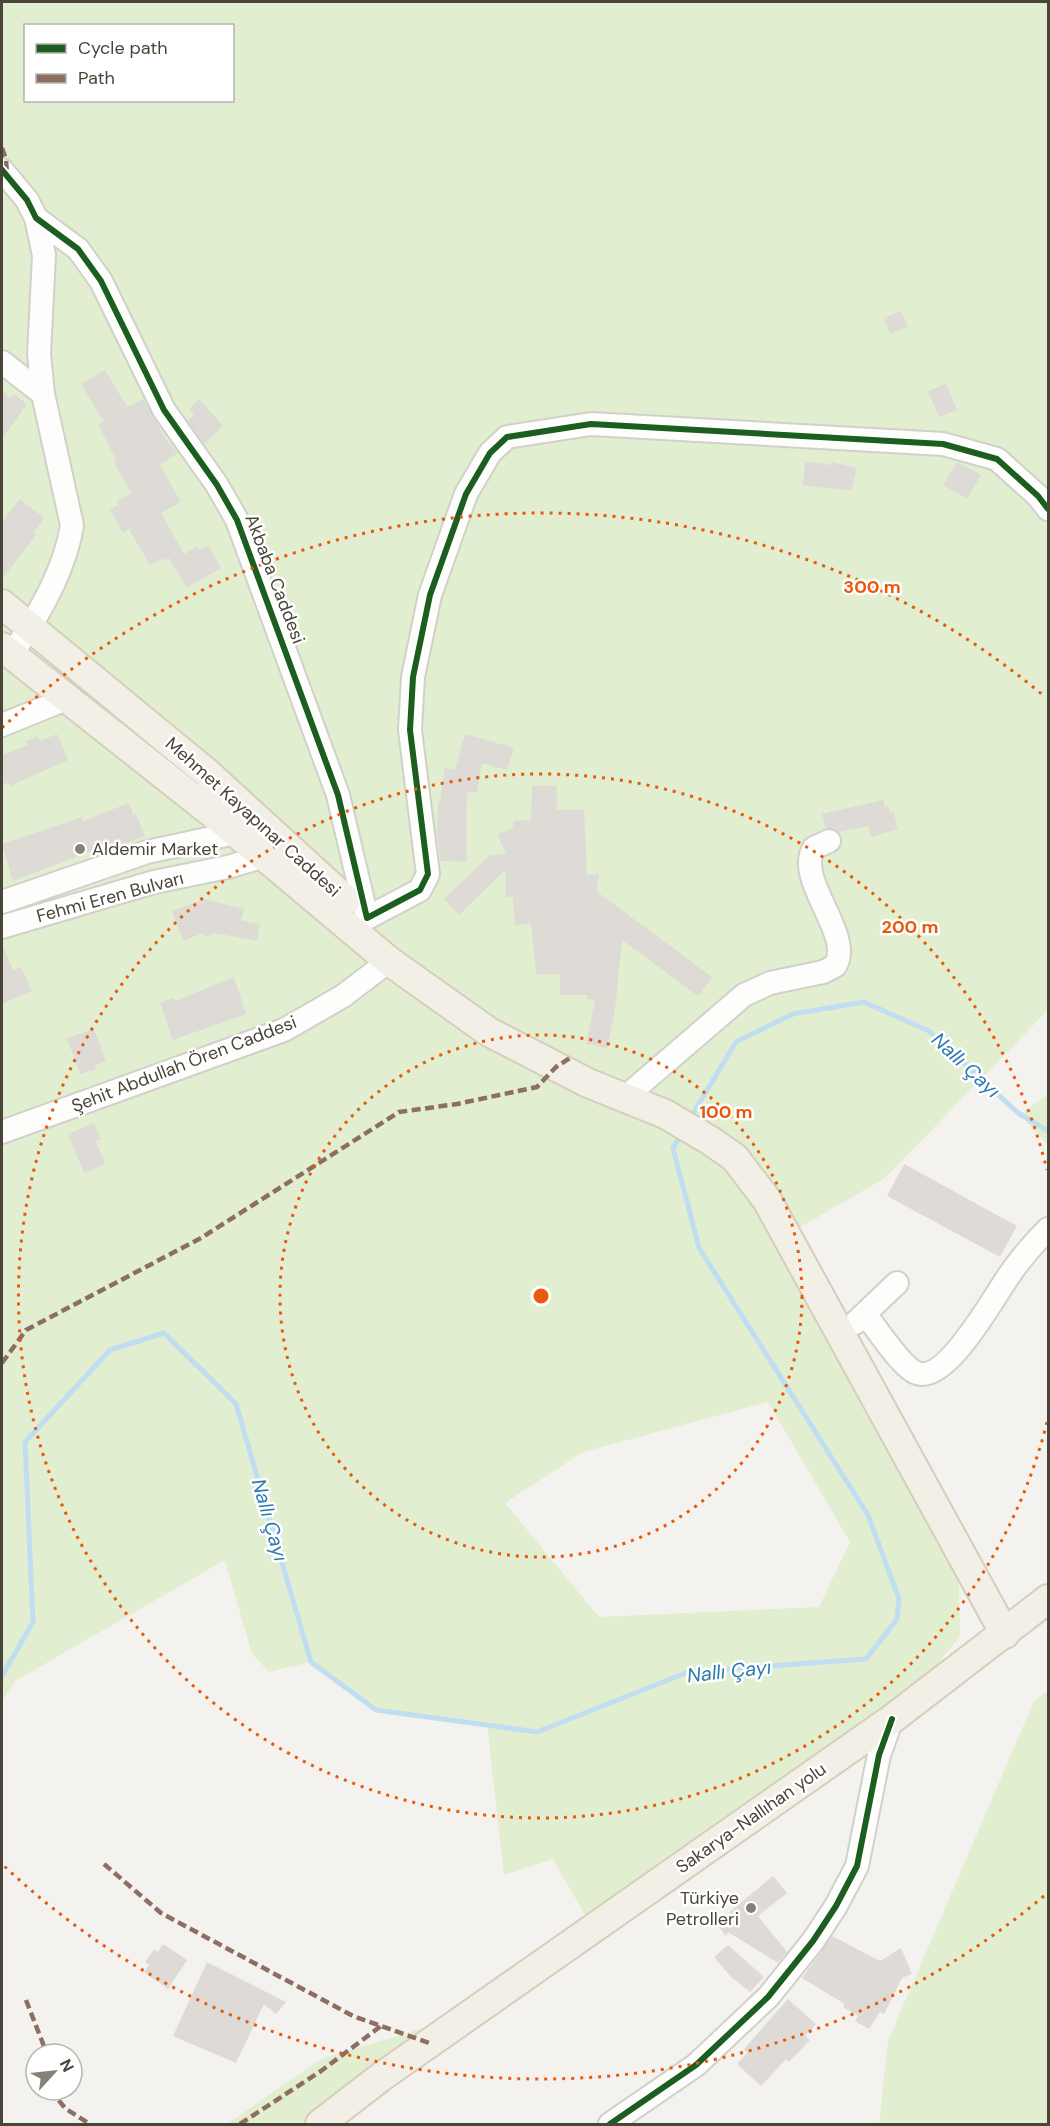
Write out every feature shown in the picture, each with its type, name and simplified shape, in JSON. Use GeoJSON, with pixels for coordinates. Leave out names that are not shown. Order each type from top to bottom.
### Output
{"type":"FeatureCollection","features":[{"type":"Feature","properties":{"kind":"main road","name":"Mehmet Kayapınar Caddesi"},"geometry":{"type":"LineString","coordinates":[[2,604],[206,772],[247,827]]}},
{"type":"Feature","properties":{"kind":"main road","name":"Mehmet Kayapınar Caddesi"},"geometry":{"type":"LineString","coordinates":[[6,651],[66,699],[247,827],[277,853],[367,918],[396,944],[483,1008],[665,1114]]}},
{"type":"Feature","properties":{"kind":"main road"},"geometry":{"type":"LineString","coordinates":[[277,853],[389,961],[489,1032],[588,1083],[665,1114],[735,1158],[767,1200],[1005,1634]]}},
{"type":"Feature","properties":{"kind":"main road","name":"Sakarya-Nallıhan yolu"},"geometry":{"type":"LineString","coordinates":[[320,2124],[381,2078],[892,1719],[1048,1599]]}},
{"type":"Feature","properties":{"kind":"main road","name":"Sakarya-Nallıhan yolu"},"geometry":{"type":"LineString","coordinates":[[1005,1634],[1048,1606]]}},
{"type":"Feature","properties":{"kind":"street","name":"Akbaba Caddesi"},"geometry":{"type":"LineString","coordinates":[[2,171],[27,200],[36,218],[78,249],[101,281],[164,410],[217,485],[237,520],[338,795],[367,918]]}},
{"type":"Feature","properties":{"kind":"street"},"geometry":{"type":"LineString","coordinates":[[6,651],[31,627],[58,571],[69,542],[72,525],[43,394],[39,354],[44,255],[36,218]]}},
{"type":"Feature","properties":{"kind":"street"},"geometry":{"type":"LineString","coordinates":[[2,362],[43,394]]}},
{"type":"Feature","properties":{"kind":"street"},"geometry":{"type":"LineString","coordinates":[[367,918],[420,890],[428,874],[411,730],[413,677],[430,595],[466,494],[490,453],[507,436],[591,424],[943,444],[997,459],[1038,496],[1048,509]]}},
{"type":"Feature","properties":{"kind":"street"},"geometry":{"type":"LineString","coordinates":[[2,725],[66,699]]}},
{"type":"Feature","properties":{"kind":"street","name":"Fehmi Eren Bulvarı"},"geometry":{"type":"LineString","coordinates":[[2,902],[147,852],[247,827]]}},
{"type":"Feature","properties":{"kind":"street"},"geometry":{"type":"LineString","coordinates":[[630,1093],[744,995],[770,983],[823,972],[835,966],[839,950],[809,860],[814,848],[829,841]]}},
{"type":"Feature","properties":{"kind":"street","name":"Fehmi Eren Bulvarı"},"geometry":{"type":"LineString","coordinates":[[2,927],[154,882],[277,853]]}},
{"type":"Feature","properties":{"kind":"street","name":"Şehit Abdullah Ören Caddesi"},"geometry":{"type":"LineString","coordinates":[[2,1132],[284,1030],[343,996],[389,961]]}},
{"type":"Feature","properties":{"kind":"street"},"geometry":{"type":"LineString","coordinates":[[866,1315],[911,1370],[922,1374],[935,1371],[971,1333],[1010,1274],[1048,1229]]}},
{"type":"Feature","properties":{"kind":"street"},"geometry":{"type":"LineString","coordinates":[[840,1333],[866,1315],[897,1283]]}},
{"type":"Feature","properties":{"kind":"street"},"geometry":{"type":"LineString","coordinates":[[610,2124],[696,2065],[768,1997],[813,1941],[836,1906],[857,1866],[879,1755],[892,1719]]}},
{"type":"Feature","properties":{"kind":"green space"},"geometry":{"type":"Polygon","coordinates":[[[2,2],[1048,2],[1048,1010],[885,1178],[773,1243],[959,1578],[960,1636],[892,1719],[593,1929],[553,1859],[504,1875],[487,1725],[372,1707],[311,1662],[269,1672],[252,1654],[225,1560],[15,1681],[2,1701],[2,2]],[[768,1402],[583,1452],[505,1503],[599,1617],[819,1607],[850,1542],[768,1402]]]}},
{"type":"Feature","properties":{"kind":"green space"},"geometry":{"type":"Polygon","coordinates":[[[1048,1094],[1048,1145],[1020,1115],[1048,1094]]]}},
{"type":"Feature","properties":{"kind":"green space"},"geometry":{"type":"Polygon","coordinates":[[[1048,1691],[1048,2124],[879,2124],[888,2041],[1034,1701],[1048,1691]]]}},
{"type":"Feature","properties":{"kind":"green space"},"geometry":{"type":"Polygon","coordinates":[[[427,2027],[436,2039],[320,2124],[227,2124],[321,2059],[427,2027]]]}},
{"type":"Feature","properties":{"kind":"building"},"geometry":{"type":"Polygon","coordinates":[[[901,311],[908,327],[890,334],[884,318],[901,311]]]}},
{"type":"Feature","properties":{"kind":"building"},"geometry":{"type":"Polygon","coordinates":[[[105,370],[128,407],[143,399],[165,438],[178,453],[160,465],[181,502],[161,513],[184,554],[197,547],[199,550],[208,545],[221,568],[187,588],[169,558],[164,561],[162,558],[150,565],[129,529],[123,533],[110,510],[119,505],[116,502],[131,493],[113,461],[116,460],[98,424],[104,422],[81,384],[105,370]]]}},
{"type":"Feature","properties":{"kind":"building"},"geometry":{"type":"Polygon","coordinates":[[[946,384],[957,410],[939,417],[928,391],[946,384]]]}},
{"type":"Feature","properties":{"kind":"building"},"geometry":{"type":"Polygon","coordinates":[[[2,391],[10,398],[13,394],[27,404],[2,439],[2,391]]]}},
{"type":"Feature","properties":{"kind":"building"},"geometry":{"type":"Polygon","coordinates":[[[199,399],[223,426],[204,444],[188,421],[194,414],[189,409],[199,399]]]}},
{"type":"Feature","properties":{"kind":"building"},"geometry":{"type":"Polygon","coordinates":[[[805,461],[831,465],[832,462],[857,468],[851,491],[803,485],[805,461]]]}},
{"type":"Feature","properties":{"kind":"building"},"geometry":{"type":"Polygon","coordinates":[[[957,462],[981,475],[967,499],[943,485],[957,462]]]}},
{"type":"Feature","properties":{"kind":"building"},"geometry":{"type":"Polygon","coordinates":[[[20,499],[44,518],[33,533],[36,535],[2,579],[2,522],[20,499]]]}},
{"type":"Feature","properties":{"kind":"building"},"geometry":{"type":"Polygon","coordinates":[[[57,734],[68,760],[10,786],[9,782],[2,785],[2,755],[28,745],[26,741],[38,736],[40,741],[57,734]]]}},
{"type":"Feature","properties":{"kind":"building"},"geometry":{"type":"Polygon","coordinates":[[[465,734],[514,748],[507,770],[482,763],[477,793],[467,791],[466,862],[440,861],[437,834],[438,801],[440,801],[445,768],[455,770],[465,734]]]}},
{"type":"Feature","properties":{"kind":"building"},"geometry":{"type":"Polygon","coordinates":[[[532,786],[557,786],[557,810],[584,810],[587,875],[599,874],[596,891],[712,977],[698,996],[622,940],[615,1010],[607,1048],[586,1044],[595,1000],[587,999],[587,995],[560,995],[560,974],[536,974],[531,924],[515,925],[513,897],[506,897],[505,870],[459,915],[444,899],[490,855],[506,854],[497,834],[513,828],[513,821],[531,820],[532,786]]]}},
{"type":"Feature","properties":{"kind":"building"},"geometry":{"type":"Polygon","coordinates":[[[883,800],[885,807],[888,806],[890,812],[893,811],[898,829],[871,837],[868,826],[839,832],[826,828],[822,814],[883,800]]]}},
{"type":"Feature","properties":{"kind":"building"},"geometry":{"type":"Polygon","coordinates":[[[129,803],[145,836],[112,849],[109,844],[13,881],[2,844],[82,817],[83,821],[129,803]]]}},
{"type":"Feature","properties":{"kind":"building"},"geometry":{"type":"Polygon","coordinates":[[[204,899],[244,909],[241,920],[260,924],[257,941],[215,933],[204,937],[203,933],[183,941],[172,911],[204,899]]]}},
{"type":"Feature","properties":{"kind":"building"},"geometry":{"type":"Polygon","coordinates":[[[2,944],[13,970],[21,967],[32,991],[2,1004],[2,944]]]}},
{"type":"Feature","properties":{"kind":"building"},"geometry":{"type":"Polygon","coordinates":[[[234,977],[246,1014],[173,1040],[160,1003],[173,998],[175,1001],[234,977]]]}},
{"type":"Feature","properties":{"kind":"building"},"geometry":{"type":"Polygon","coordinates":[[[94,1029],[106,1061],[94,1066],[96,1069],[80,1074],[67,1038],[94,1029]]]}},
{"type":"Feature","properties":{"kind":"building"},"geometry":{"type":"Polygon","coordinates":[[[94,1123],[101,1140],[96,1141],[105,1164],[84,1173],[68,1134],[94,1123]]]}},
{"type":"Feature","properties":{"kind":"building"},"geometry":{"type":"Polygon","coordinates":[[[904,1164],[1017,1226],[1000,1257],[887,1196],[904,1164]]]}},
{"type":"Feature","properties":{"kind":"building"},"geometry":{"type":"Polygon","coordinates":[[[773,1876],[787,1893],[758,1916],[787,1952],[778,1963],[728,1932],[726,1936],[716,1923],[773,1876]]]}},
{"type":"Feature","properties":{"kind":"building"},"geometry":{"type":"Polygon","coordinates":[[[832,1936],[880,1961],[901,1948],[912,1974],[902,1978],[884,2014],[880,2012],[869,2029],[855,2021],[858,2016],[843,2007],[845,2004],[802,1978],[832,1936]]]}},
{"type":"Feature","properties":{"kind":"building"},"geometry":{"type":"Polygon","coordinates":[[[163,1944],[187,1960],[168,1989],[144,1972],[149,1965],[145,1962],[154,1950],[158,1952],[163,1944]]]}},
{"type":"Feature","properties":{"kind":"building"},"geometry":{"type":"Polygon","coordinates":[[[728,1945],[764,1977],[750,1992],[731,1977],[714,1957],[728,1945]]]}},
{"type":"Feature","properties":{"kind":"building"},"geometry":{"type":"Polygon","coordinates":[[[207,1962],[286,2002],[276,2014],[264,2004],[236,2063],[173,2036],[207,1962]]]}},
{"type":"Feature","properties":{"kind":"building"},"geometry":{"type":"Polygon","coordinates":[[[788,1999],[816,2024],[805,2036],[810,2040],[789,2062],[786,2059],[761,2086],[737,2064],[747,2053],[744,2049],[788,1999]]]}},
{"type":"Feature","properties":{"kind":"waterway","name":"Nallı Çayı"},"geometry":{"type":"LineString","coordinates":[[689,1120],[736,1042],[793,1014],[864,1002],[929,1031],[1018,1113],[1048,1131]]}},
{"type":"Feature","properties":{"kind":"waterway","name":"Nallı Çayı"},"geometry":{"type":"LineString","coordinates":[[2,1676],[33,1622],[25,1442],[110,1350],[164,1333],[236,1404],[311,1662],[376,1710],[537,1732],[688,1672],[866,1659],[897,1619],[899,1599],[868,1515],[699,1248],[673,1148],[682,1133]]}},
{"type":"Feature","properties":{"kind":"marked path"},"geometry":{"type":"LineString","coordinates":[[2,148],[6,159],[7,174]]}},
{"type":"Feature","properties":{"kind":"marked path"},"geometry":{"type":"LineString","coordinates":[[2,1363],[26,1330],[201,1238],[399,1112],[457,1104],[537,1087],[556,1067],[570,1058]]}},
{"type":"Feature","properties":{"kind":"marked path"},"geometry":{"type":"LineString","coordinates":[[104,1864],[161,1913],[353,2016],[429,2043]]}},
{"type":"Feature","properties":{"kind":"marked path"},"geometry":{"type":"LineString","coordinates":[[26,2000],[42,2042]]}},
{"type":"Feature","properties":{"kind":"marked path"},"geometry":{"type":"LineString","coordinates":[[240,2124],[321,2071],[381,2026]]}},
{"type":"Feature","properties":{"kind":"marked path"},"geometry":{"type":"LineString","coordinates":[[60,2102],[66,2109],[90,2124]]}},
{"type":"Feature","properties":{"kind":"cycle path"},"geometry":{"type":"LineString","coordinates":[[2,170],[27,200],[36,218],[78,249],[101,281],[164,410],[217,485],[237,520],[338,795],[367,918],[420,890],[428,874],[410,730],[413,677],[430,595],[466,494],[490,453],[507,437],[591,424],[943,444],[997,459],[1038,496],[1048,509]]}},
{"type":"Feature","properties":{"kind":"cycle path"},"geometry":{"type":"LineString","coordinates":[[610,2124],[696,2065],[768,1997],[813,1941],[836,1906],[857,1866],[879,1755],[892,1719]]}},
{"type":"Feature","properties":{"kind":"place","name":"Aldemir Market"},"geometry":{"type":"Point","coordinates":[80,849]}},
{"type":"Feature","properties":{"kind":"place","name":"Türkiye Petrolleri"},"geometry":{"type":"Point","coordinates":[751,1908]}}]}
